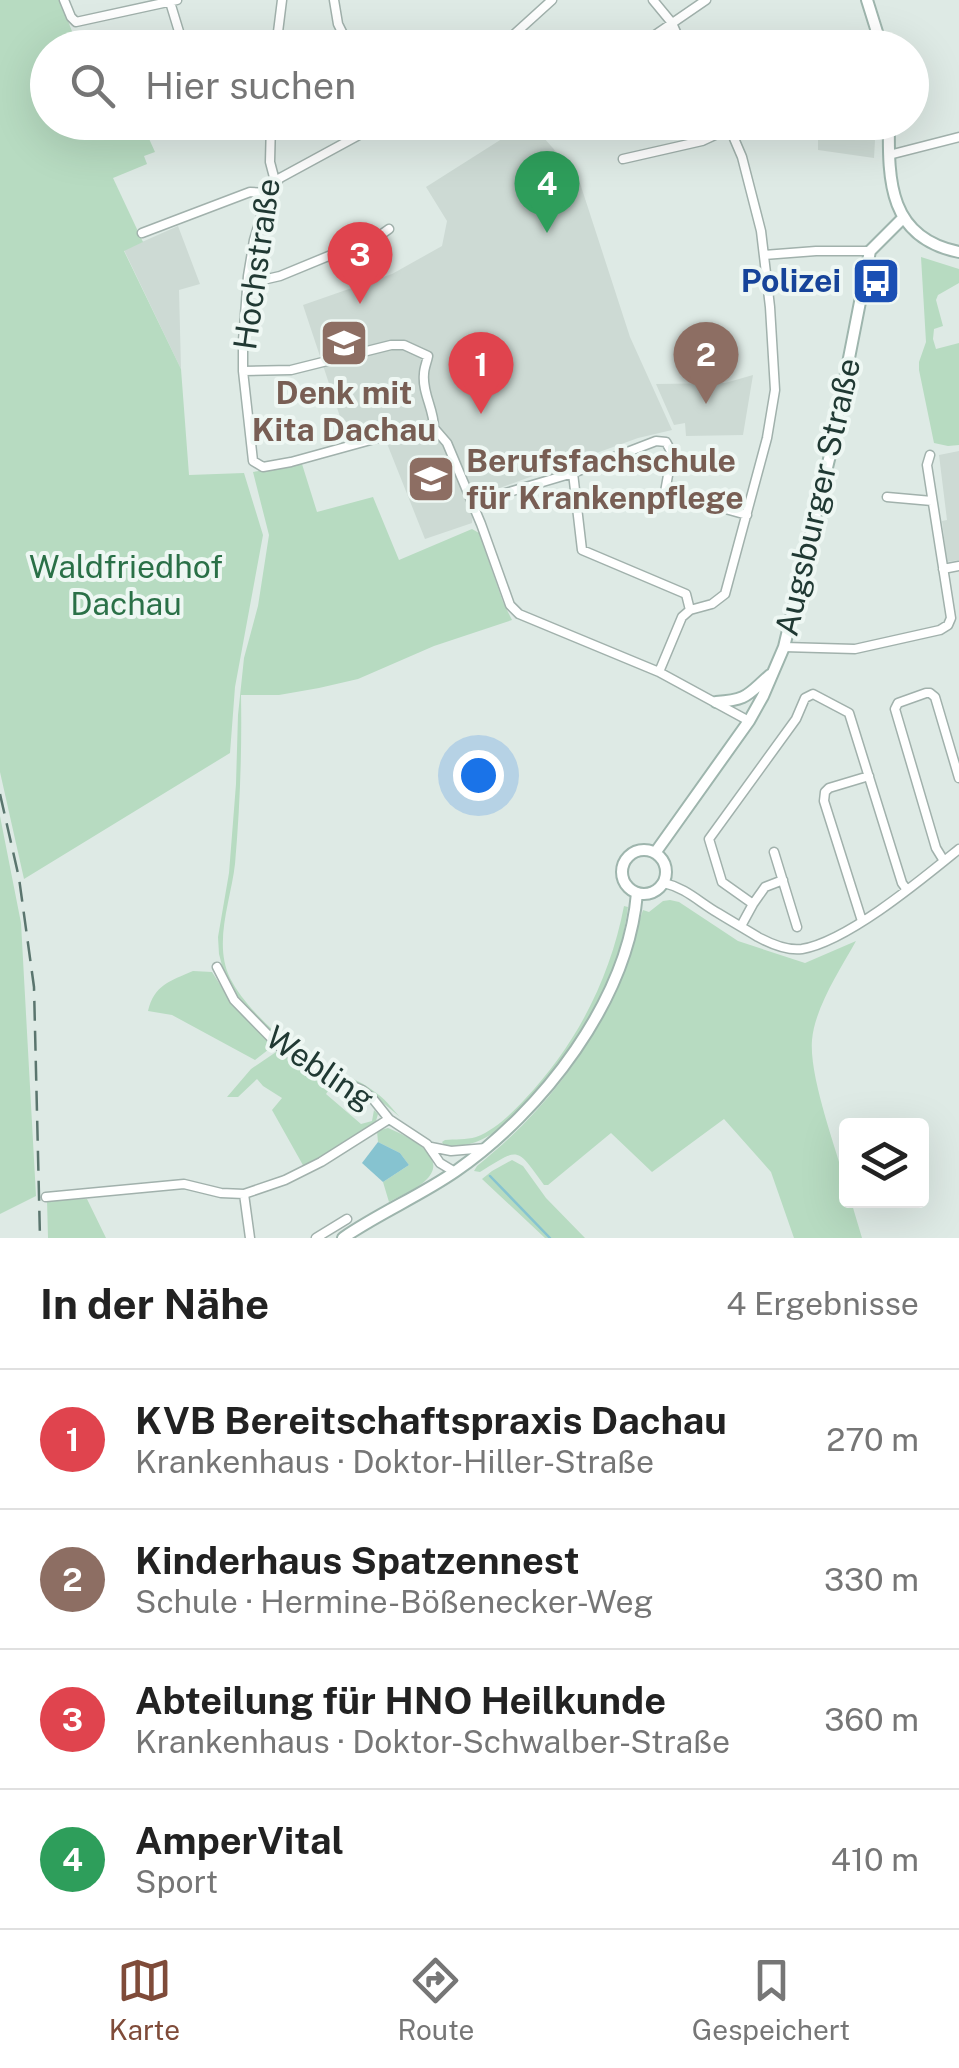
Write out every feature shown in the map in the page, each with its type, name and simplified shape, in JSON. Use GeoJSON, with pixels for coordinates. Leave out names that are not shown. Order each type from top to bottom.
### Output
{"type":"FeatureCollection","features":[{"type":"Feature","properties":{"kind":"main road"},"geometry":{"type":"LineString","coordinates":[[867,0],[876,30]]}},
{"type":"Feature","properties":{"kind":"main road"},"geometry":{"type":"LineString","coordinates":[[890,140],[894,198],[904,218],[924,238],[959,252]]}},
{"type":"Feature","properties":{"kind":"main road"},"geometry":{"type":"LineString","coordinates":[[870,250],[904,218]]}},
{"type":"Feature","properties":{"kind":"main road","name":"Augsburger Straße"},"geometry":{"type":"LineString","coordinates":[[655,852],[749,721],[784,648],[830,455],[870,250]]}},
{"type":"Feature","properties":{"kind":"main road"},"geometry":{"type":"LineString","coordinates":[[716,702],[750,696],[775,671]]}},
{"type":"Feature","properties":{"kind":"main road"},"geometry":{"type":"LineString","coordinates":[[634,852],[655,852],[667,869],[664,883],[652,893],[637,894],[622,878],[624,863],[634,852]]}},
{"type":"Feature","properties":{"kind":"main road"},"geometry":{"type":"LineString","coordinates":[[343,1238],[455,1172],[529,1109],[592,1022],[617,972],[632,928],[637,894]]}},
{"type":"Feature","properties":{"kind":"street"},"geometry":{"type":"LineString","coordinates":[[64,0],[76,22],[173,1],[180,30]]}},
{"type":"Feature","properties":{"kind":"street"},"geometry":{"type":"LineString","coordinates":[[278,30],[282,0]]}},
{"type":"Feature","properties":{"kind":"street"},"geometry":{"type":"LineString","coordinates":[[334,0],[341,30]]}},
{"type":"Feature","properties":{"kind":"street"},"geometry":{"type":"LineString","coordinates":[[518,30],[552,0]]}},
{"type":"Feature","properties":{"kind":"street"},"geometry":{"type":"LineString","coordinates":[[653,0],[675,30]]}},
{"type":"Feature","properties":{"kind":"street"},"geometry":{"type":"LineString","coordinates":[[662,30],[706,0]]}},
{"type":"Feature","properties":{"kind":"street"},"geometry":{"type":"LineString","coordinates":[[890,155],[959,137]]}},
{"type":"Feature","properties":{"kind":"street","name":"Hochstraße"},"geometry":{"type":"LineString","coordinates":[[271,140],[275,181],[254,240],[242,371],[251,457],[263,467],[418,427],[434,428]]}},
{"type":"Feature","properties":{"kind":"street"},"geometry":{"type":"LineString","coordinates":[[275,181],[349,140]]}},
{"type":"Feature","properties":{"kind":"street"},"geometry":{"type":"LineString","coordinates":[[623,159],[704,140]]}},
{"type":"Feature","properties":{"kind":"street"},"geometry":{"type":"LineString","coordinates":[[659,672],[682,617],[726,594],[767,438],[775,390],[764,255],[735,140]]}},
{"type":"Feature","properties":{"kind":"street"},"geometry":{"type":"LineString","coordinates":[[142,232],[250,192],[268,193]]}},
{"type":"Feature","properties":{"kind":"street"},"geometry":{"type":"LineString","coordinates":[[248,276],[280,276],[388,229]]}},
{"type":"Feature","properties":{"kind":"street"},"geometry":{"type":"LineString","coordinates":[[764,255],[870,250]]}},
{"type":"Feature","properties":{"kind":"street"},"geometry":{"type":"LineString","coordinates":[[242,371],[291,370],[404,345],[428,356],[424,387],[434,428],[447,443],[510,605],[519,614],[659,672],[749,721]]}},
{"type":"Feature","properties":{"kind":"street"},"geometry":{"type":"LineString","coordinates":[[472,503],[573,473],[656,441],[666,442],[672,453],[666,492],[746,515]]}},
{"type":"Feature","properties":{"kind":"street"},"geometry":{"type":"LineString","coordinates":[[784,648],[855,649],[948,626],[951,618],[932,501],[930,455]]}},
{"type":"Feature","properties":{"kind":"street"},"geometry":{"type":"LineString","coordinates":[[573,473],[582,550],[686,594],[690,610]]}},
{"type":"Feature","properties":{"kind":"street"},"geometry":{"type":"LineString","coordinates":[[887,497],[932,501]]}},
{"type":"Feature","properties":{"kind":"street"},"geometry":{"type":"LineString","coordinates":[[942,569],[959,566]]}},
{"type":"Feature","properties":{"kind":"street"},"geometry":{"type":"LineString","coordinates":[[944,861],[936,848],[895,709],[898,703],[930,692],[959,778]]}},
{"type":"Feature","properties":{"kind":"street"},"geometry":{"type":"LineString","coordinates":[[754,904],[722,882],[709,839],[796,719],[805,698],[812,694],[849,713],[907,890]]}},
{"type":"Feature","properties":{"kind":"street"},"geometry":{"type":"LineString","coordinates":[[862,921],[824,801],[830,788],[869,776]]}},
{"type":"Feature","properties":{"kind":"street"},"geometry":{"type":"LineString","coordinates":[[664,883],[685,890],[780,947],[799,950],[862,921],[959,850]]}},
{"type":"Feature","properties":{"kind":"street"},"geometry":{"type":"LineString","coordinates":[[774,852],[797,927]]}},
{"type":"Feature","properties":{"kind":"street"},"geometry":{"type":"LineString","coordinates":[[741,926],[765,888],[783,880]]}},
{"type":"Feature","properties":{"kind":"street","name":"Webling"},"geometry":{"type":"LineString","coordinates":[[217,967],[234,1000],[280,1046],[316,1070],[362,1090],[389,1119],[431,1147],[451,1151],[486,1148]]}},
{"type":"Feature","properties":{"kind":"street","name":"Webling"},"geometry":{"type":"LineString","coordinates":[[46,1197],[184,1184],[244,1194],[321,1162],[389,1119]]}},
{"type":"Feature","properties":{"kind":"street","name":"Webling"},"geometry":{"type":"LineString","coordinates":[[431,1147],[440,1163],[455,1172]]}},
{"type":"Feature","properties":{"kind":"street"},"geometry":{"type":"LineString","coordinates":[[442,1149],[455,1172]]}},
{"type":"Feature","properties":{"kind":"street"},"geometry":{"type":"LineString","coordinates":[[244,1194],[250,1238]]}},
{"type":"Feature","properties":{"kind":"street"},"geometry":{"type":"LineString","coordinates":[[316,1238],[347,1219]]}},
{"type":"Feature","properties":{"kind":"shaded area"},"geometry":{"type":"Polygon","coordinates":[[[500,140],[546,140],[578,177],[630,337],[672,430],[638,438],[475,497],[472,523],[425,539],[384,436],[349,444],[303,305],[392,274],[442,246],[447,221],[426,187],[500,140]]]}},
{"type":"Feature","properties":{"kind":"shaded area"},"geometry":{"type":"Polygon","coordinates":[[[818,140],[875,140],[874,158],[818,150],[818,140]]]}},
{"type":"Feature","properties":{"kind":"shaded area"},"geometry":{"type":"Polygon","coordinates":[[[178,226],[200,284],[179,290],[181,369],[124,250],[178,226]]]}},
{"type":"Feature","properties":{"kind":"shaded area"},"geometry":{"type":"Polygon","coordinates":[[[753,375],[743,435],[686,436],[685,423],[674,425],[656,384],[725,383],[753,375]]]}},
{"type":"Feature","properties":{"kind":"shaded area"},"geometry":{"type":"Polygon","coordinates":[[[959,451],[959,560],[947,562],[942,521],[947,520],[939,455],[959,451]]]}},
{"type":"Feature","properties":{"kind":"green space","name":"Waldfriedhof Dachau"},"geometry":{"type":"Polygon","coordinates":[[[0,0],[60,0],[71,30],[30,30],[30,140],[150,140],[155,152],[144,156],[147,164],[113,178],[143,242],[124,251],[181,369],[189,475],[244,473],[263,535],[235,687],[230,753],[24,879],[0,772],[0,0]]]}},
{"type":"Feature","properties":{"kind":"green space"},"geometry":{"type":"Polygon","coordinates":[[[921,257],[959,269],[959,283],[936,300],[943,326],[934,329],[933,339],[936,349],[959,343],[959,445],[934,443],[919,370],[926,342],[921,257]]]}},
{"type":"Feature","properties":{"kind":"green space"},"geometry":{"type":"Polygon","coordinates":[[[302,464],[317,512],[373,497],[399,560],[472,529],[479,533],[512,620],[434,646],[358,679],[279,695],[241,695],[237,843],[223,936],[225,965],[248,1004],[286,1042],[368,1087],[400,1117],[370,1092],[299,1057],[276,1039],[238,997],[224,973],[219,954],[218,937],[229,873],[238,715],[244,658],[258,606],[269,535],[253,472],[302,464]]]}},
{"type":"Feature","properties":{"kind":"green space"},"geometry":{"type":"Polygon","coordinates":[[[0,816],[21,923],[36,1196],[0,1214],[0,816]]]}},
{"type":"Feature","properties":{"kind":"green space"},"geometry":{"type":"Polygon","coordinates":[[[663,901],[679,902],[738,941],[805,963],[856,941],[818,1015],[812,1055],[839,1161],[839,1208],[853,1208],[862,1238],[794,1238],[771,1172],[724,1119],[652,1172],[611,1133],[548,1185],[516,1155],[480,1172],[474,1171],[534,1113],[568,1072],[614,994],[643,910],[649,912],[663,901]]]}},
{"type":"Feature","properties":{"kind":"green space"},"geometry":{"type":"Polygon","coordinates":[[[624,906],[628,907],[620,949],[601,997],[545,1084],[495,1132],[470,1144],[444,1145],[445,1140],[476,1137],[496,1126],[525,1099],[560,1056],[600,985],[624,906]]]}},
{"type":"Feature","properties":{"kind":"green space"},"geometry":{"type":"Polygon","coordinates":[[[193,971],[212,972],[233,1005],[273,1046],[255,1060],[172,1015],[148,1011],[159,990],[193,971]]]}},
{"type":"Feature","properties":{"kind":"green space"},"geometry":{"type":"Polygon","coordinates":[[[279,1050],[337,1086],[326,1094],[361,1124],[372,1121],[374,1110],[378,1114],[376,1121],[304,1167],[272,1110],[282,1098],[257,1079],[238,1097],[227,1097],[251,1069],[279,1050]]]}},
{"type":"Feature","properties":{"kind":"green space"},"geometry":{"type":"Polygon","coordinates":[[[388,1128],[424,1149],[433,1164],[432,1173],[424,1182],[389,1202],[383,1182],[409,1165],[400,1153],[378,1142],[377,1131],[388,1128]]]}},
{"type":"Feature","properties":{"kind":"green space"},"geometry":{"type":"Polygon","coordinates":[[[512,1160],[523,1166],[546,1198],[585,1238],[545,1238],[482,1179],[512,1160]]]}},
{"type":"Feature","properties":{"kind":"green space"},"geometry":{"type":"Polygon","coordinates":[[[87,1199],[106,1238],[48,1238],[47,1200],[87,1199]]]}},
{"type":"Feature","properties":{"kind":"water"},"geometry":{"type":"Polygon","coordinates":[[[378,1142],[400,1153],[409,1165],[383,1182],[362,1163],[378,1142]]]}},
{"type":"Feature","properties":{"kind":"waterway"},"geometry":{"type":"LineString","coordinates":[[490,1176],[550,1238]]}},
{"type":"Feature","properties":{"kind":"railway"},"geometry":{"type":"LineString","coordinates":[[0,794],[19,878],[34,987],[40,1238]]}},
{"type":"Feature","properties":{"kind":"place","name":"AmperVital"},"geometry":{"type":"Point","coordinates":[547,233]}},
{"type":"Feature","properties":{"kind":"place","name":"Polizei"},"geometry":{"type":"Point","coordinates":[876,281]}},
{"type":"Feature","properties":{"kind":"place","name":"Abteilung für HNO Heilkunde"},"geometry":{"type":"Point","coordinates":[360,304]}},
{"type":"Feature","properties":{"kind":"place","name":"Denk mit Kita Dachau"},"geometry":{"type":"Point","coordinates":[344,343]}},
{"type":"Feature","properties":{"kind":"place","name":"Kinderhaus Spatzennest"},"geometry":{"type":"Point","coordinates":[706,404]}},
{"type":"Feature","properties":{"kind":"place","name":"KVB Bereitschaftspraxis Dachau"},"geometry":{"type":"Point","coordinates":[481,414]}},
{"type":"Feature","properties":{"kind":"place","name":"Berufsfachschule für Krankenpflege"},"geometry":{"type":"Point","coordinates":[431,479]}}]}
